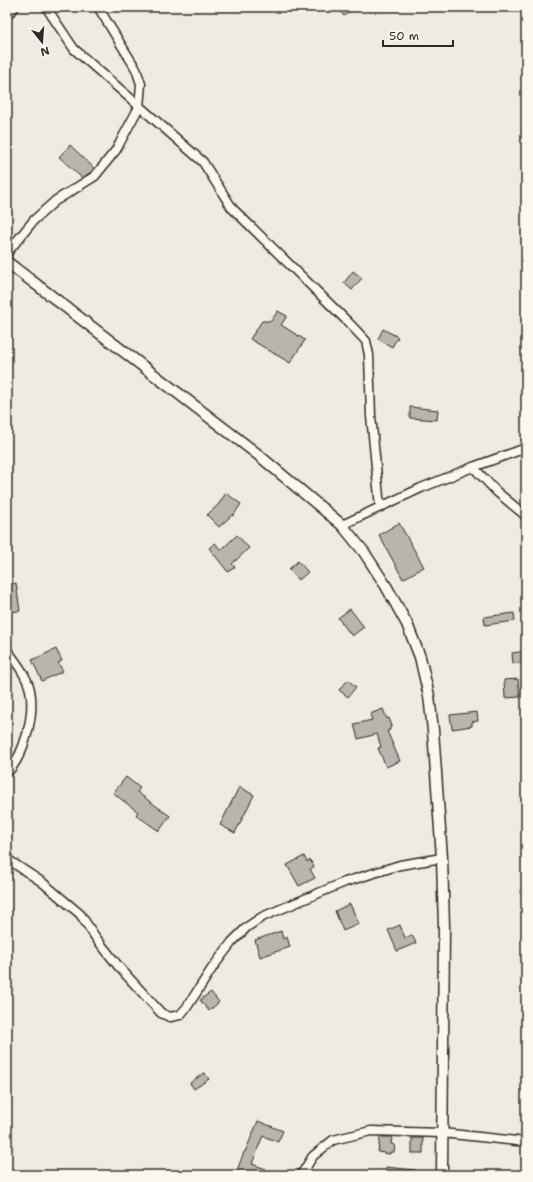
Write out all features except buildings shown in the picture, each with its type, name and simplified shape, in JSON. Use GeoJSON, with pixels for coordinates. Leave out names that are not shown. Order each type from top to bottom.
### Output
{"type":"FeatureCollection","features":[{"type":"Feature","properties":{"kind":"street"},"geometry":{"type":"LineString","coordinates":[[7,15],[15,7]]}},
{"type":"Feature","properties":{"kind":"street"},"geometry":{"type":"LineString","coordinates":[[46,7],[74,49],[203,162],[232,208],[366,341],[369,355],[371,416],[380,507]]}},
{"type":"Feature","properties":{"kind":"street"},"geometry":{"type":"LineString","coordinates":[[7,253],[34,220],[55,202],[95,176],[116,150],[139,107],[141,84],[136,69],[98,7]]}},
{"type":"Feature","properties":{"kind":"street"},"geometry":{"type":"LineString","coordinates":[[7,262],[256,453],[342,525],[364,552],[386,586],[407,624],[420,657],[429,696],[433,730],[442,858],[444,927],[442,1175]]}},
{"type":"Feature","properties":{"kind":"street"},"geometry":{"type":"LineString","coordinates":[[342,525],[421,488],[526,448]]}},
{"type":"Feature","properties":{"kind":"street"},"geometry":{"type":"LineString","coordinates":[[473,467],[497,492],[526,516]]}},
{"type":"Feature","properties":{"kind":"street"},"geometry":{"type":"LineString","coordinates":[[7,650],[16,662],[30,689],[32,705],[25,742],[17,760],[7,773]]}},
{"type":"Feature","properties":{"kind":"street"},"geometry":{"type":"LineString","coordinates":[[7,859],[42,882],[80,914],[96,938],[119,967],[161,1013],[170,1017],[180,1015],[232,942],[247,927],[262,917],[345,882],[400,865],[442,858]]}},
{"type":"Feature","properties":{"kind":"street"},"geometry":{"type":"LineString","coordinates":[[301,1175],[312,1156],[333,1140],[371,1131],[442,1133],[526,1142]]}}]}
